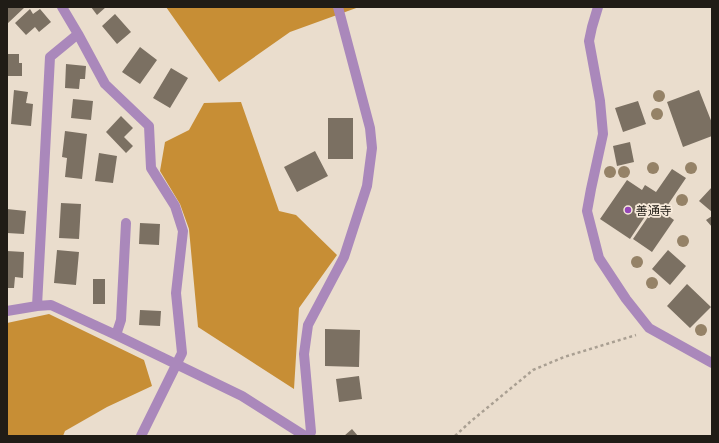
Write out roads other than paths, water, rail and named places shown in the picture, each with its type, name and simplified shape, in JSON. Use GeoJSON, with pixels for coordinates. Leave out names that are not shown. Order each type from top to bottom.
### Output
{"type":"FeatureCollection","features":[{"type":"Feature","properties":{"kind":"street"},"geometry":{"type":"LineString","coordinates":[[62,7],[105,84],[149,126],[151,168],[176,206],[183,231],[176,294],[182,353],[141,436]]}},
{"type":"Feature","properties":{"kind":"street"},"geometry":{"type":"LineString","coordinates":[[309,436],[311,432],[304,354],[308,325],[344,257],[366,186],[372,148],[370,128],[338,7]]}},
{"type":"Feature","properties":{"kind":"street"},"geometry":{"type":"LineString","coordinates":[[598,7],[589,41],[600,101],[603,134],[587,211],[599,258],[626,299],[649,328],[712,363]]}},
{"type":"Feature","properties":{"kind":"street"},"geometry":{"type":"LineString","coordinates":[[37,306],[50,57],[78,34]]}},
{"type":"Feature","properties":{"kind":"street"},"geometry":{"type":"LineString","coordinates":[[116,334],[121,320],[126,223]]}},
{"type":"Feature","properties":{"kind":"street"},"geometry":{"type":"LineString","coordinates":[[7,311],[51,305],[116,334],[242,396],[305,436]]}},
{"type":"Feature","properties":{"kind":"place","name":"善通寺"},"geometry":{"type":"Point","coordinates":[628,210]}}]}
